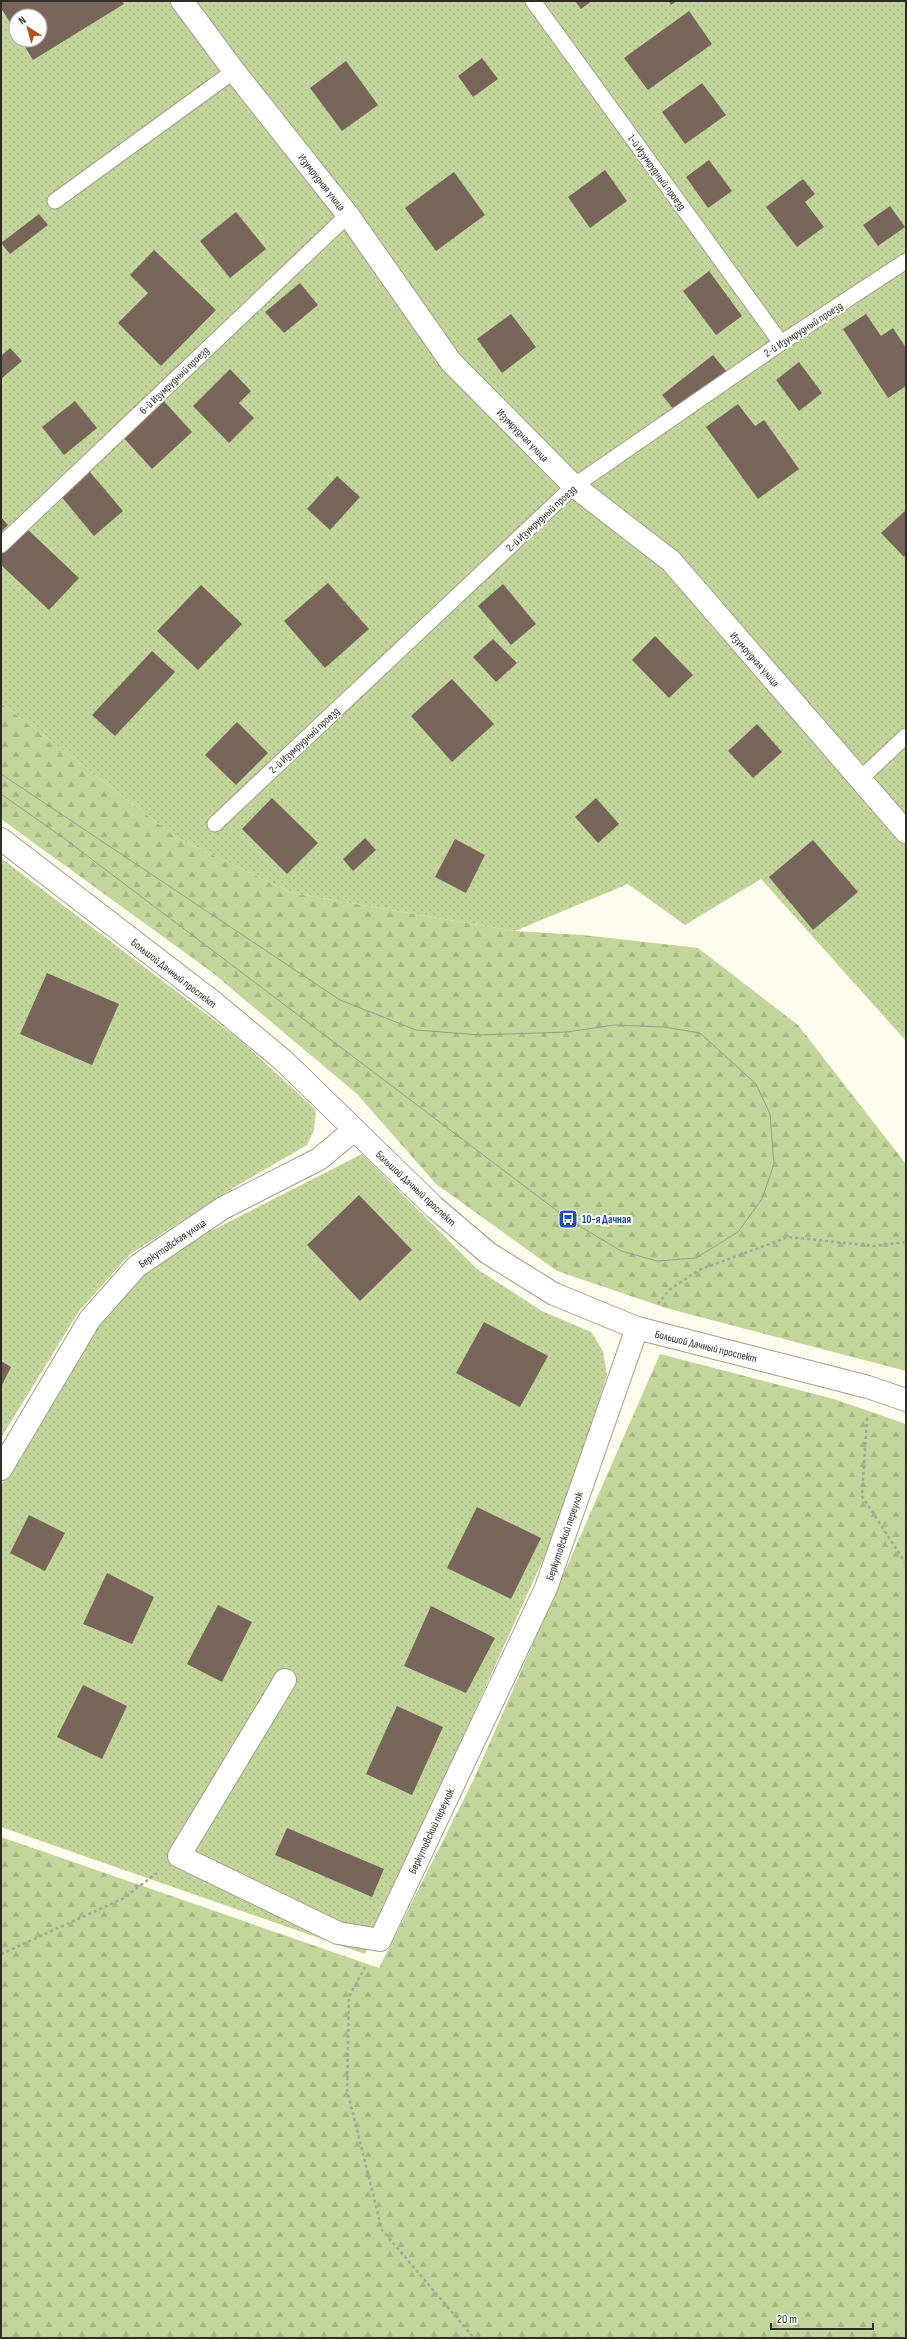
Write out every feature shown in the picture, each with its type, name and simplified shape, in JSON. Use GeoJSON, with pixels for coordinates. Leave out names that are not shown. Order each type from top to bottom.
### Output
{"type":"FeatureCollection","features":[{"type":"Feature","properties":{"kind":"street","name":"Изумрудная улица"},"geometry":{"type":"LineString","coordinates":[[182,1],[234,71],[348,215],[451,362],[574,486],[671,561],[859,780],[906,832]]}},
{"type":"Feature","properties":{"kind":"street","name":"Большой Дачный проспект"},"geometry":{"type":"LineString","coordinates":[[1,839],[213,1002],[284,1061],[434,1207],[488,1253],[554,1294],[637,1328],[868,1387],[906,1400]]}},
{"type":"Feature","properties":{"kind":"street","name":"Беркутовская улица"},"geometry":{"type":"LineString","coordinates":[[1,1470],[90,1319],[137,1266],[223,1208],[319,1159],[354,1130]]}},
{"type":"Feature","properties":{"kind":"street","name":"Беркутовский переулок"},"geometry":{"type":"LineString","coordinates":[[380,1940],[546,1588],[637,1328]]}},
{"type":"Feature","properties":{"kind":"street"},"geometry":{"type":"LineString","coordinates":[[285,1680],[179,1856],[338,1933],[380,1940]]}},
{"type":"Feature","properties":{"kind":"lane","name":"1-й Изумрудный проезд"},"geometry":{"type":"LineString","coordinates":[[533,1],[781,342]]}},
{"type":"Feature","properties":{"kind":"lane"},"geometry":{"type":"LineString","coordinates":[[56,201],[234,71]]}},
{"type":"Feature","properties":{"kind":"lane","name":"6-й Изумрудный проезд"},"geometry":{"type":"LineString","coordinates":[[1,545],[348,215]]}},
{"type":"Feature","properties":{"kind":"lane","name":"2-й Изумрудный проезд"},"geometry":{"type":"LineString","coordinates":[[214,824],[574,486],[781,342],[906,261]]}},
{"type":"Feature","properties":{"kind":"lane"},"geometry":{"type":"LineString","coordinates":[[859,780],[906,736]]}},
{"type":"Feature","properties":{"kind":"path"},"geometry":{"type":"LineString","coordinates":[[637,1328],[669,1290],[699,1270],[788,1237],[874,1246],[906,1242]]}},
{"type":"Feature","properties":{"kind":"path"},"geometry":{"type":"LineString","coordinates":[[868,1387],[862,1496],[906,1564]]}},
{"type":"Feature","properties":{"kind":"path"},"geometry":{"type":"LineString","coordinates":[[1,1954],[122,1899],[179,1856]]}},
{"type":"Feature","properties":{"kind":"path"},"geometry":{"type":"LineString","coordinates":[[380,1940],[349,1997],[347,2090],[382,2230],[474,2338]]}},
{"type":"Feature","properties":{"kind":"green space"},"geometry":{"type":"Polygon","coordinates":[[[1,1],[906,1],[906,1041],[761,879],[685,925],[628,884],[515,931],[292,893],[177,838],[1,703],[1,1]]]}},
{"type":"Feature","properties":{"kind":"green space"},"geometry":{"type":"Polygon","coordinates":[[[1,703],[177,838],[292,893],[515,931],[583,935],[698,948],[798,1025],[906,1164],[906,1371],[666,1308],[557,1271],[436,1184],[357,1094],[213,973],[1,819],[1,703]]]}},
{"type":"Feature","properties":{"kind":"green space"},"geometry":{"type":"Polygon","coordinates":[[[1,858],[239,1039],[316,1110],[314,1130],[307,1145],[233,1188],[129,1255],[79,1311],[1,1438],[1,858]]]}},
{"type":"Feature","properties":{"kind":"green space"},"geometry":{"type":"Polygon","coordinates":[[[362,1154],[477,1269],[542,1311],[591,1332],[603,1351],[607,1375],[563,1515],[365,1954],[1,1827],[1,1485],[99,1326],[141,1276],[207,1233],[362,1154]]]}},
{"type":"Feature","properties":{"kind":"green space"},"geometry":{"type":"Polygon","coordinates":[[[660,1354],[834,1399],[906,1424],[906,2338],[1,2338],[1,1837],[379,1968],[473,1781],[660,1354]]]}},
{"type":"Feature","properties":{"kind":"building"},"geometry":{"type":"Polygon","coordinates":[[[1,1],[122,1],[124,4],[33,60],[26,48],[48,48],[48,8],[8,8],[8,19],[1,8],[1,1]]]}},
{"type":"Feature","properties":{"kind":"building"},"geometry":{"type":"Polygon","coordinates":[[[575,1],[592,1],[581,9],[575,1]]]}},
{"type":"Feature","properties":{"kind":"building"},"geometry":{"type":"Polygon","coordinates":[[[669,1],[677,1],[671,5],[669,1]]]}},
{"type":"Feature","properties":{"kind":"building"},"geometry":{"type":"Polygon","coordinates":[[[689,11],[712,44],[648,90],[624,58],[689,11]]]}},
{"type":"Feature","properties":{"kind":"building"},"geometry":{"type":"Polygon","coordinates":[[[482,58],[498,79],[473,97],[458,76],[482,58]]]}},
{"type":"Feature","properties":{"kind":"building"},"geometry":{"type":"Polygon","coordinates":[[[346,61],[378,105],[342,131],[310,88],[346,61]]]}},
{"type":"Feature","properties":{"kind":"building"},"geometry":{"type":"Polygon","coordinates":[[[702,83],[726,115],[685,144],[662,112],[702,83]]]}},
{"type":"Feature","properties":{"kind":"building"},"geometry":{"type":"Polygon","coordinates":[[[709,160],[732,191],[708,208],[686,177],[709,160]]]}},
{"type":"Feature","properties":{"kind":"building"},"geometry":{"type":"Polygon","coordinates":[[[605,170],[627,201],[590,228],[568,197],[605,170]]]}},
{"type":"Feature","properties":{"kind":"building"},"geometry":{"type":"Polygon","coordinates":[[[454,172],[485,215],[436,251],[405,208],[454,172]]]}},
{"type":"Feature","properties":{"kind":"building"},"geometry":{"type":"Polygon","coordinates":[[[803,179],[815,194],[805,202],[824,227],[797,247],[766,207],[803,179]]]}},
{"type":"Feature","properties":{"kind":"building"},"geometry":{"type":"Polygon","coordinates":[[[890,206],[905,227],[878,246],[863,225],[890,206]]]}},
{"type":"Feature","properties":{"kind":"building"},"geometry":{"type":"Polygon","coordinates":[[[236,212],[266,249],[230,278],[200,241],[236,212]]]}},
{"type":"Feature","properties":{"kind":"building"},"geometry":{"type":"Polygon","coordinates":[[[39,214],[48,225],[10,254],[1,243],[39,214]]]}},
{"type":"Feature","properties":{"kind":"building"},"geometry":{"type":"Polygon","coordinates":[[[154,250],[216,310],[161,366],[118,323],[148,293],[130,275],[154,250]]]}},
{"type":"Feature","properties":{"kind":"building"},"geometry":{"type":"Polygon","coordinates":[[[709,271],[742,316],[716,335],[683,291],[709,271]]]}},
{"type":"Feature","properties":{"kind":"building"},"geometry":{"type":"Polygon","coordinates":[[[300,283],[318,305],[284,333],[265,312],[300,283]]]}},
{"type":"Feature","properties":{"kind":"building"},"geometry":{"type":"Polygon","coordinates":[[[511,314],[536,347],[502,373],[477,339],[511,314]]]}},
{"type":"Feature","properties":{"kind":"building"},"geometry":{"type":"Polygon","coordinates":[[[866,314],[881,336],[893,328],[906,348],[906,386],[888,398],[843,329],[866,314]]]}},
{"type":"Feature","properties":{"kind":"building"},"geometry":{"type":"Polygon","coordinates":[[[10,348],[22,361],[1,379],[1,356],[10,348]]]}},
{"type":"Feature","properties":{"kind":"building"},"geometry":{"type":"Polygon","coordinates":[[[713,355],[727,372],[676,412],[662,395],[713,355]]]}},
{"type":"Feature","properties":{"kind":"building"},"geometry":{"type":"Polygon","coordinates":[[[799,362],[822,393],[799,411],[776,380],[799,362]]]}},
{"type":"Feature","properties":{"kind":"building"},"geometry":{"type":"Polygon","coordinates":[[[230,369],[251,391],[239,403],[254,418],[229,443],[193,406],[230,369]]]}},
{"type":"Feature","properties":{"kind":"building"},"geometry":{"type":"Polygon","coordinates":[[[162,399],[192,432],[152,469],[121,435],[162,399]]]}},
{"type":"Feature","properties":{"kind":"building"},"geometry":{"type":"Polygon","coordinates":[[[75,401],[97,428],[64,455],[42,427],[75,401]]]}},
{"type":"Feature","properties":{"kind":"building"},"geometry":{"type":"Polygon","coordinates":[[[738,404],[755,426],[764,420],[799,469],[758,499],[706,427],[738,404]]]}},
{"type":"Feature","properties":{"kind":"building"},"geometry":{"type":"Polygon","coordinates":[[[89,471],[123,511],[94,536],[60,495],[89,471]]]}},
{"type":"Feature","properties":{"kind":"building"},"geometry":{"type":"Polygon","coordinates":[[[337,476],[360,497],[330,530],[307,509],[337,476]]]}},
{"type":"Feature","properties":{"kind":"building"},"geometry":{"type":"Polygon","coordinates":[[[906,510],[906,555],[904,557],[881,533],[906,510]]]}},
{"type":"Feature","properties":{"kind":"building"},"geometry":{"type":"Polygon","coordinates":[[[1,517],[8,525],[1,532],[1,517]]]}},
{"type":"Feature","properties":{"kind":"building"},"geometry":{"type":"Polygon","coordinates":[[[25,527],[79,578],[49,610],[1,565],[1,553],[25,527]]]}},
{"type":"Feature","properties":{"kind":"building"},"geometry":{"type":"Polygon","coordinates":[[[328,583],[369,629],[325,668],[284,621],[328,583]]]}},
{"type":"Feature","properties":{"kind":"building"},"geometry":{"type":"Polygon","coordinates":[[[503,584],[536,624],[511,645],[478,606],[503,584]]]}},
{"type":"Feature","properties":{"kind":"building"},"geometry":{"type":"Polygon","coordinates":[[[201,585],[242,624],[198,670],[157,631],[201,585]]]}},
{"type":"Feature","properties":{"kind":"building"},"geometry":{"type":"Polygon","coordinates":[[[655,636],[693,675],[669,698],[632,660],[655,636]]]}},
{"type":"Feature","properties":{"kind":"building"},"geometry":{"type":"Polygon","coordinates":[[[493,639],[517,663],[496,682],[473,657],[493,639]]]}},
{"type":"Feature","properties":{"kind":"building"},"geometry":{"type":"Polygon","coordinates":[[[152,651],[175,672],[115,736],[92,715],[152,651]]]}},
{"type":"Feature","properties":{"kind":"building"},"geometry":{"type":"Polygon","coordinates":[[[452,679],[494,724],[452,762],[411,716],[452,679]]]}},
{"type":"Feature","properties":{"kind":"building"},"geometry":{"type":"Polygon","coordinates":[[[237,722],[268,753],[236,785],[205,755],[237,722]]]}},
{"type":"Feature","properties":{"kind":"building"},"geometry":{"type":"Polygon","coordinates":[[[757,724],[782,752],[753,778],[728,751],[757,724]]]}},
{"type":"Feature","properties":{"kind":"building"},"geometry":{"type":"Polygon","coordinates":[[[272,798],[318,843],[287,874],[242,829],[272,798]]]}},
{"type":"Feature","properties":{"kind":"building"},"geometry":{"type":"Polygon","coordinates":[[[596,798],[619,824],[598,843],[575,817],[596,798]]]}},
{"type":"Feature","properties":{"kind":"building"},"geometry":{"type":"Polygon","coordinates":[[[365,838],[376,850],[353,871],[343,859],[365,838]]]}},
{"type":"Feature","properties":{"kind":"building"},"geometry":{"type":"Polygon","coordinates":[[[455,839],[485,855],[466,893],[435,877],[455,839]]]}},
{"type":"Feature","properties":{"kind":"building"},"geometry":{"type":"Polygon","coordinates":[[[813,840],[858,892],[813,930],[769,877],[813,840]]]}},
{"type":"Feature","properties":{"kind":"building"},"geometry":{"type":"Polygon","coordinates":[[[47,973],[119,1004],[92,1065],[20,1034],[47,973]]]}},
{"type":"Feature","properties":{"kind":"building"},"geometry":{"type":"Polygon","coordinates":[[[359,1195],[412,1250],[360,1301],[307,1245],[359,1195]]]}},
{"type":"Feature","properties":{"kind":"building"},"geometry":{"type":"Polygon","coordinates":[[[484,1322],[548,1356],[520,1407],[456,1373],[484,1322]]]}},
{"type":"Feature","properties":{"kind":"building"},"geometry":{"type":"Polygon","coordinates":[[[1,1361],[11,1367],[1,1387],[1,1361]]]}},
{"type":"Feature","properties":{"kind":"building"},"geometry":{"type":"Polygon","coordinates":[[[477,1507],[541,1538],[511,1599],[447,1568],[477,1507]]]}},
{"type":"Feature","properties":{"kind":"building"},"geometry":{"type":"Polygon","coordinates":[[[29,1515],[65,1533],[45,1571],[10,1553],[29,1515]]]}},
{"type":"Feature","properties":{"kind":"building"},"geometry":{"type":"Polygon","coordinates":[[[107,1573],[154,1597],[132,1644],[83,1624],[107,1573]]]}},
{"type":"Feature","properties":{"kind":"building"},"geometry":{"type":"Polygon","coordinates":[[[218,1605],[252,1622],[222,1682],[187,1664],[218,1605]]]}},
{"type":"Feature","properties":{"kind":"building"},"geometry":{"type":"Polygon","coordinates":[[[431,1606],[495,1638],[466,1693],[404,1666],[431,1606]]]}},
{"type":"Feature","properties":{"kind":"building"},"geometry":{"type":"Polygon","coordinates":[[[83,1685],[127,1706],[102,1759],[57,1737],[83,1685]]]}},
{"type":"Feature","properties":{"kind":"building"},"geometry":{"type":"Polygon","coordinates":[[[397,1706],[443,1727],[412,1795],[366,1774],[397,1706]]]}},
{"type":"Feature","properties":{"kind":"building"},"geometry":{"type":"Polygon","coordinates":[[[287,1828],[384,1869],[372,1897],[275,1855],[287,1828]]]}},
{"type":"Feature","properties":{"kind":"tram line"},"geometry":{"type":"LineString","coordinates":[[1,774],[340,1000],[416,1030],[480,1035],[567,1032],[614,1025],[664,1027],[700,1033],[756,1084],[770,1114],[774,1164],[762,1199],[738,1232],[696,1258],[657,1261],[621,1251],[568,1219],[65,839],[1,794]]}},
{"type":"Feature","properties":{"kind":"place","name":"10-я Дачная"},"geometry":{"type":"Point","coordinates":[568,1219]}}]}
